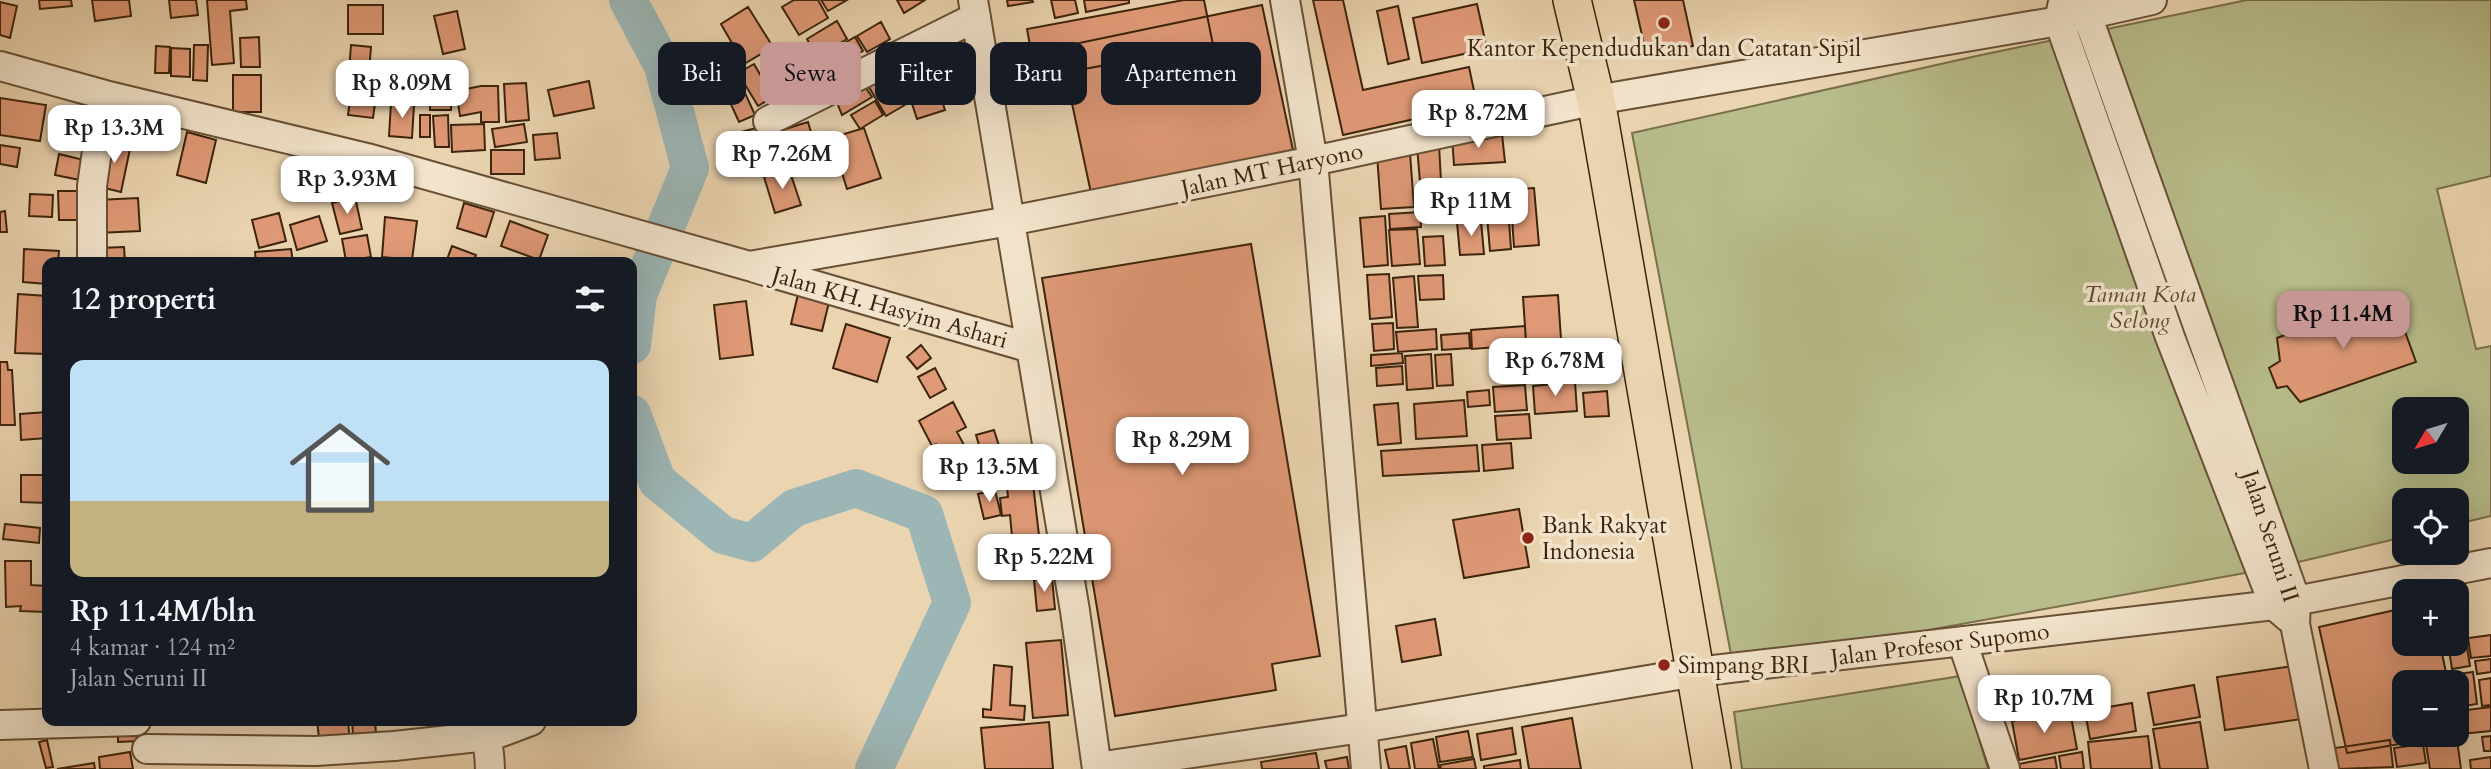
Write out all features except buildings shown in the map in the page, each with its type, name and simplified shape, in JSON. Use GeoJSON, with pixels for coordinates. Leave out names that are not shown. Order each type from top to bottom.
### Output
{"type":"FeatureCollection","features":[{"type":"Feature","properties":{"kind":"main road"},"geometry":{"type":"LineString","coordinates":[[1572,0],[1596,100],[1712,769]]}},
{"type":"Feature","properties":{"kind":"street"},"geometry":{"type":"LineString","coordinates":[[1285,0],[1313,161],[1366,769]]}},
{"type":"Feature","properties":{"kind":"street","name":"Jalan MT Haryono"},"geometry":{"type":"LineString","coordinates":[[1010,221],[1313,161],[1596,100],[2070,9],[2152,0]]}},
{"type":"Feature","properties":{"kind":"street"},"geometry":{"type":"LineString","coordinates":[[768,121],[975,8],[1074,611],[1097,768]]}},
{"type":"Feature","properties":{"kind":"street","name":"Jalan Seruni II"},"geometry":{"type":"LineString","coordinates":[[2070,9],[2170,337],[2288,610],[2324,769]]}},
{"type":"Feature","properties":{"kind":"street","name":"Jalan KH. Hasyim Ashari"},"geometry":{"type":"LineString","coordinates":[[0,66],[367,158],[718,256],[1031,348]]}},
{"type":"Feature","properties":{"kind":"street"},"geometry":{"type":"LineString","coordinates":[[92,257],[92,186],[105,94]]}},
{"type":"Feature","properties":{"kind":"street","name":"Jalan KH. Hasyim Ashari"},"geometry":{"type":"LineString","coordinates":[[749,266],[1010,221]]}},
{"type":"Feature","properties":{"kind":"street","name":"Jalan Profesor Supomo"},"geometry":{"type":"LineString","coordinates":[[1097,768],[1696,673],[1962,641],[2288,610],[2491,563]]}},
{"type":"Feature","properties":{"kind":"street"},"geometry":{"type":"LineString","coordinates":[[1962,641],[2005,769]]}},
{"type":"Feature","properties":{"kind":"street"},"geometry":{"type":"LineString","coordinates":[[0,725],[42,724]]}},
{"type":"Feature","properties":{"kind":"street"},"geometry":{"type":"LineString","coordinates":[[139,726],[149,759],[394,746],[471,737],[483,739],[518,726]]}},
{"type":"Feature","properties":{"kind":"street"},"geometry":{"type":"LineString","coordinates":[[483,739],[488,747],[490,769]]}},
{"type":"Feature","properties":{"kind":"green space","name":"Taman Kota Selong"},"geometry":{"type":"Polygon","coordinates":[[[2247,0],[2491,0],[2491,176],[2437,189],[2476,349],[2491,346],[2491,516],[2469,521],[2469,488],[2392,488],[2392,540],[2273,568],[1733,665],[1632,133],[1981,55],[2247,0]]]}},
{"type":"Feature","properties":{"kind":"green space"},"geometry":{"type":"Polygon","coordinates":[[[1961,676],[1988,769],[1742,769],[1734,712],[1961,676]]]}},
{"type":"Feature","properties":{"kind":"waterway"},"geometry":{"type":"LineString","coordinates":[[628,0],[663,66],[690,168],[638,295],[637,303]]}},
{"type":"Feature","properties":{"kind":"waterway"},"geometry":{"type":"LineString","coordinates":[[637,427],[657,481],[723,535],[752,543],[794,508],[856,488],[924,514],[952,603],[874,769]]}},
{"type":"Feature","properties":{"kind":"place","name":"Kantor Kependudukan dan Catatan Sipil"},"geometry":{"type":"Point","coordinates":[1664,23]}},
{"type":"Feature","properties":{"kind":"place","name":"Bank Rakyat Indonesia"},"geometry":{"type":"Point","coordinates":[1528,538]}},
{"type":"Feature","properties":{"kind":"place","name":"Simpang BRI"},"geometry":{"type":"Point","coordinates":[1664,665]}}]}
